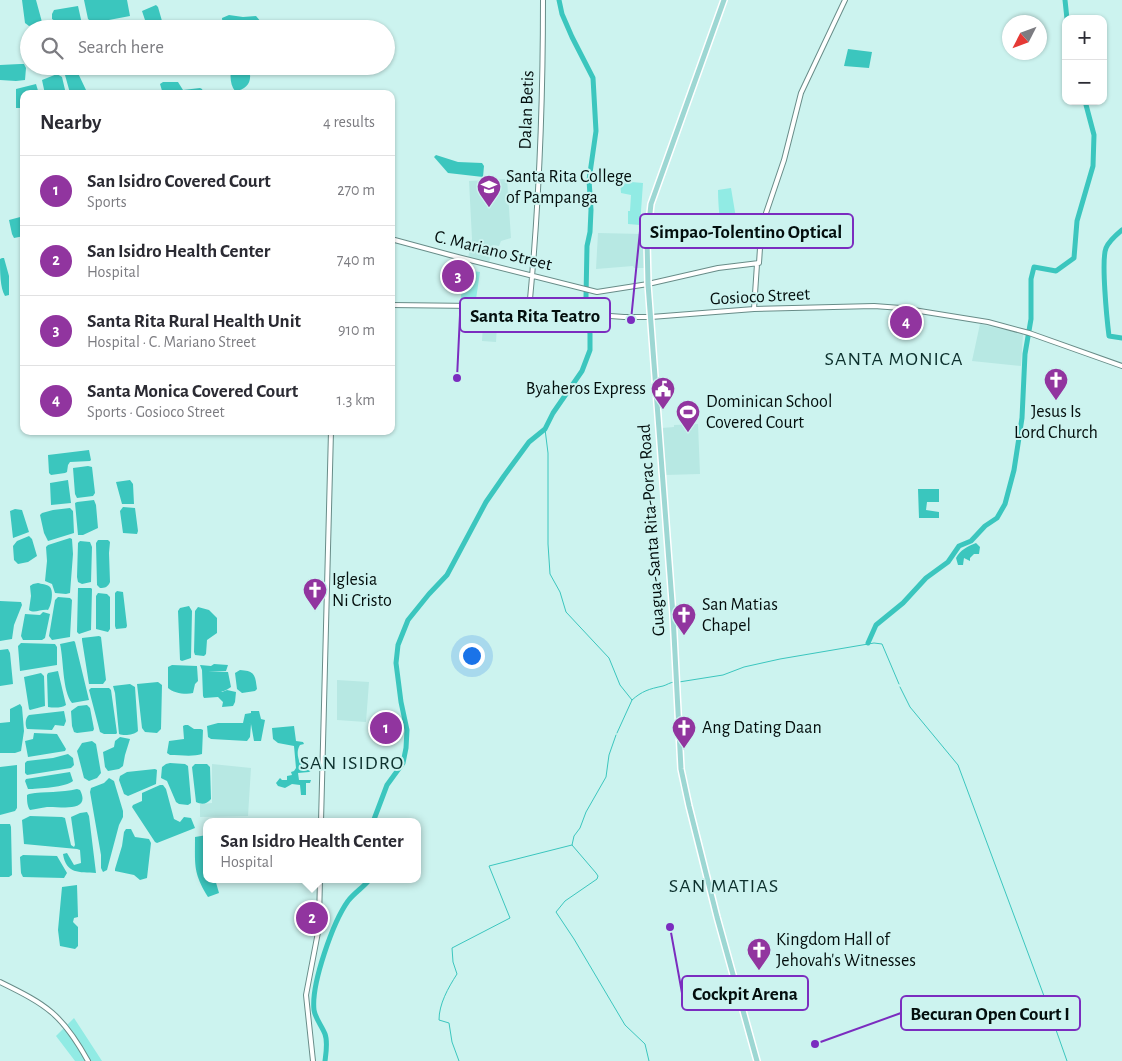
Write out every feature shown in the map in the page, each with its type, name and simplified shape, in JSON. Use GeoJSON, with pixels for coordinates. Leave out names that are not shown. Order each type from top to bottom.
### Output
{"type":"FeatureCollection","features":[{"type":"Feature","properties":{"kind":"main road","name":"Guagua-Santa Rita-Porac Road"},"geometry":{"type":"LineString","coordinates":[[724,0],[651,204],[647,240],[648,284],[673,615],[682,768],[689,806],[717,917],[757,1061]]}},
{"type":"Feature","properties":{"kind":"street","name":"Dalan Betis"},"geometry":{"type":"LineString","coordinates":[[529,310],[538,194],[543,66],[543,0]]}},
{"type":"Feature","properties":{"kind":"street"},"geometry":{"type":"LineString","coordinates":[[754,309],[756,264],[759,263],[764,219],[784,160],[801,93],[845,0]]}},
{"type":"Feature","properties":{"kind":"street","name":"C. Mariano Street"},"geometry":{"type":"LineString","coordinates":[[395,240],[597,292],[648,284],[709,270],[756,264]]}},
{"type":"Feature","properties":{"kind":"street","name":"Gosioco Street"},"geometry":{"type":"LineString","coordinates":[[395,305],[477,306],[592,316],[651,317],[754,309],[874,306],[902,308],[988,322],[1029,333],[1122,366]]}},
{"type":"Feature","properties":{"kind":"street"},"geometry":{"type":"LineString","coordinates":[[321,818],[331,435]]}},
{"type":"Feature","properties":{"kind":"street"},"geometry":{"type":"LineString","coordinates":[[314,1061],[306,995],[319,927],[320,883]]}},
{"type":"Feature","properties":{"kind":"street"},"geometry":{"type":"LineString","coordinates":[[0,982],[44,1005],[56,1015],[74,1036],[88,1061]]}},
{"type":"Feature","properties":{"kind":"shaded area"},"geometry":{"type":"Polygon","coordinates":[[[22,0],[36,0],[41,20],[25,20],[22,0]]]}},
{"type":"Feature","properties":{"kind":"shaded area"},"geometry":{"type":"Polygon","coordinates":[[[84,0],[127,0],[130,16],[109,20],[88,19],[84,0]]]}},
{"type":"Feature","properties":{"kind":"shaded area"},"geometry":{"type":"Polygon","coordinates":[[[156,5],[162,20],[145,20],[142,11],[156,5]]]}},
{"type":"Feature","properties":{"kind":"shaded area"},"geometry":{"type":"Polygon","coordinates":[[[78,6],[81,20],[54,20],[52,14],[54,10],[78,6]]]}},
{"type":"Feature","properties":{"kind":"shaded area"},"geometry":{"type":"Polygon","coordinates":[[[229,15],[256,16],[259,20],[222,20],[222,18],[229,15]]]}},
{"type":"Feature","properties":{"kind":"shaded area"},"geometry":{"type":"Polygon","coordinates":[[[848,49],[872,52],[869,68],[844,66],[848,49]]]}},
{"type":"Feature","properties":{"kind":"shaded area"},"geometry":{"type":"Polygon","coordinates":[[[20,64],[20,75],[25,75],[25,80],[0,80],[0,65],[20,64]]]}},
{"type":"Feature","properties":{"kind":"shaded area"},"geometry":{"type":"Polygon","coordinates":[[[59,75],[62,77],[65,90],[44,90],[42,80],[59,75]]]}},
{"type":"Feature","properties":{"kind":"shaded area"},"geometry":{"type":"Polygon","coordinates":[[[65,75],[79,75],[86,90],[69,90],[65,75]]]}},
{"type":"Feature","properties":{"kind":"shaded area"},"geometry":{"type":"Polygon","coordinates":[[[231,75],[250,75],[247,86],[240,90],[234,90],[231,75]]]}},
{"type":"Feature","properties":{"kind":"shaded area"},"geometry":{"type":"Polygon","coordinates":[[[163,82],[178,82],[183,90],[162,90],[160,84],[163,82]]]}},
{"type":"Feature","properties":{"kind":"shaded area"},"geometry":{"type":"Polygon","coordinates":[[[36,84],[38,90],[20,90],[20,108],[16,108],[16,89],[36,84]]]}},
{"type":"Feature","properties":{"kind":"shaded area"},"geometry":{"type":"Polygon","coordinates":[[[200,88],[202,90],[183,90],[200,88]]]}},
{"type":"Feature","properties":{"kind":"shaded area"},"geometry":{"type":"Polygon","coordinates":[[[436,155],[458,162],[482,163],[484,166],[483,177],[448,173],[434,157],[436,155]]]}},
{"type":"Feature","properties":{"kind":"shaded area","name":"Santa Rita College of Pampanga"},"geometry":{"type":"Polygon","coordinates":[[[507,179],[511,238],[501,241],[499,246],[493,245],[489,263],[468,258],[472,239],[469,181],[507,179]]]}},
{"type":"Feature","properties":{"kind":"shaded area"},"geometry":{"type":"Polygon","coordinates":[[[620,181],[643,183],[640,225],[628,224],[631,195],[621,193],[620,181]]]}},
{"type":"Feature","properties":{"kind":"shaded area"},"geometry":{"type":"Polygon","coordinates":[[[731,188],[737,224],[720,223],[718,190],[731,188]]]}},
{"type":"Feature","properties":{"kind":"shaded area"},"geometry":{"type":"Polygon","coordinates":[[[20,217],[20,237],[14,238],[9,220],[20,217]]]}},
{"type":"Feature","properties":{"kind":"shaded area"},"geometry":{"type":"Polygon","coordinates":[[[598,233],[643,234],[645,268],[634,268],[633,266],[596,269],[598,233]]]}},
{"type":"Feature","properties":{"kind":"shaded area"},"geometry":{"type":"Polygon","coordinates":[[[4,258],[9,276],[9,295],[5,296],[1,279],[0,259],[4,258]]]}},
{"type":"Feature","properties":{"kind":"shaded area"},"geometry":{"type":"Polygon","coordinates":[[[465,270],[480,272],[475,306],[460,303],[465,270]]]}},
{"type":"Feature","properties":{"kind":"shaded area"},"geometry":{"type":"Polygon","coordinates":[[[484,309],[498,310],[496,342],[482,341],[484,309]]]}},
{"type":"Feature","properties":{"kind":"shaded area"},"geometry":{"type":"Polygon","coordinates":[[[980,324],[1023,334],[1021,366],[972,361],[980,324]]]}},
{"type":"Feature","properties":{"kind":"shaded area"},"geometry":{"type":"Polygon","coordinates":[[[698,424],[700,474],[665,475],[662,428],[674,427],[674,425],[698,424]]]}},
{"type":"Feature","properties":{"kind":"shaded area"},"geometry":{"type":"Polygon","coordinates":[[[89,450],[90,461],[70,462],[67,472],[51,475],[49,473],[48,455],[89,450]]]}},
{"type":"Feature","properties":{"kind":"shaded area"},"geometry":{"type":"Polygon","coordinates":[[[92,467],[95,493],[93,496],[77,498],[73,468],[92,467]]]}},
{"type":"Feature","properties":{"kind":"shaded area"},"geometry":{"type":"Polygon","coordinates":[[[68,480],[71,503],[51,505],[50,483],[68,480]]]}},
{"type":"Feature","properties":{"kind":"shaded area"},"geometry":{"type":"Polygon","coordinates":[[[130,480],[133,484],[134,504],[122,504],[116,482],[130,480]]]}},
{"type":"Feature","properties":{"kind":"shaded area"},"geometry":{"type":"Polygon","coordinates":[[[918,489],[939,489],[939,502],[927,502],[926,510],[939,512],[939,518],[919,518],[918,489]]]}},
{"type":"Feature","properties":{"kind":"shaded area"},"geometry":{"type":"Polygon","coordinates":[[[94,500],[98,528],[83,535],[78,535],[75,503],[94,500]]]}},
{"type":"Feature","properties":{"kind":"shaded area"},"geometry":{"type":"Polygon","coordinates":[[[123,507],[135,508],[137,534],[123,533],[120,511],[123,507]]]}},
{"type":"Feature","properties":{"kind":"shaded area"},"geometry":{"type":"Polygon","coordinates":[[[70,508],[73,511],[74,533],[48,541],[40,515],[53,510],[70,508]]]}},
{"type":"Feature","properties":{"kind":"shaded area"},"geometry":{"type":"Polygon","coordinates":[[[15,509],[22,510],[29,532],[13,538],[10,511],[15,509]]]}},
{"type":"Feature","properties":{"kind":"shaded area"},"geometry":{"type":"Polygon","coordinates":[[[29,536],[32,539],[37,556],[28,562],[18,564],[14,560],[13,546],[17,541],[29,536]]]}},
{"type":"Feature","properties":{"kind":"shaded area"},"geometry":{"type":"Polygon","coordinates":[[[70,538],[72,539],[73,554],[70,593],[55,593],[52,584],[45,581],[46,547],[70,538]]]}},
{"type":"Feature","properties":{"kind":"shaded area"},"geometry":{"type":"Polygon","coordinates":[[[98,540],[108,540],[110,542],[110,582],[102,588],[97,585],[96,543],[98,540]]]}},
{"type":"Feature","properties":{"kind":"shaded area"},"geometry":{"type":"Polygon","coordinates":[[[80,541],[90,542],[92,547],[91,582],[82,584],[78,582],[77,577],[78,543],[80,541]]]}},
{"type":"Feature","properties":{"kind":"shaded area"},"geometry":{"type":"Polygon","coordinates":[[[976,543],[980,547],[979,554],[974,554],[970,561],[964,558],[963,565],[958,565],[956,558],[960,553],[976,543]]]}},
{"type":"Feature","properties":{"kind":"shaded area"},"geometry":{"type":"Polygon","coordinates":[[[38,583],[50,587],[52,592],[51,602],[48,610],[31,611],[29,610],[30,586],[38,583]]]}},
{"type":"Feature","properties":{"kind":"shaded area"},"geometry":{"type":"Polygon","coordinates":[[[78,588],[92,589],[91,630],[79,634],[77,632],[78,588]]]}},
{"type":"Feature","properties":{"kind":"shaded area"},"geometry":{"type":"Polygon","coordinates":[[[117,591],[123,592],[126,628],[116,629],[115,626],[115,593],[117,591]]]}},
{"type":"Feature","properties":{"kind":"shaded area"},"geometry":{"type":"Polygon","coordinates":[[[98,593],[107,594],[110,597],[110,629],[108,632],[96,629],[96,596],[98,593]]]}},
{"type":"Feature","properties":{"kind":"shaded area"},"geometry":{"type":"Polygon","coordinates":[[[58,597],[70,598],[72,600],[70,637],[52,640],[49,636],[55,600],[58,597]]]}},
{"type":"Feature","properties":{"kind":"shaded area"},"geometry":{"type":"Polygon","coordinates":[[[0,601],[21,602],[22,605],[14,625],[12,639],[0,641],[0,601]]]}},
{"type":"Feature","properties":{"kind":"shaded area"},"geometry":{"type":"Polygon","coordinates":[[[189,606],[192,611],[191,658],[182,661],[180,660],[178,611],[180,608],[189,606]]]}},
{"type":"Feature","properties":{"kind":"shaded area"},"geometry":{"type":"Polygon","coordinates":[[[198,607],[209,610],[217,618],[217,633],[207,640],[206,654],[204,656],[195,655],[194,652],[195,611],[198,607]]]}},
{"type":"Feature","properties":{"kind":"shaded area"},"geometry":{"type":"Polygon","coordinates":[[[43,612],[50,614],[45,638],[42,640],[23,640],[21,636],[25,614],[40,615],[43,612]]]}},
{"type":"Feature","properties":{"kind":"shaded area"},"geometry":{"type":"Polygon","coordinates":[[[101,637],[106,680],[103,684],[89,684],[82,638],[101,637]]]}},
{"type":"Feature","properties":{"kind":"shaded area"},"geometry":{"type":"Polygon","coordinates":[[[74,641],[89,700],[72,703],[66,691],[60,644],[74,641]]]}},
{"type":"Feature","properties":{"kind":"shaded area"},"geometry":{"type":"Polygon","coordinates":[[[21,643],[55,644],[57,647],[57,665],[20,671],[18,646],[21,643]]]}},
{"type":"Feature","properties":{"kind":"shaded area"},"geometry":{"type":"Polygon","coordinates":[[[8,649],[13,684],[0,686],[0,650],[8,649]]]}},
{"type":"Feature","properties":{"kind":"shaded area"},"geometry":{"type":"Polygon","coordinates":[[[214,664],[228,665],[226,671],[208,671],[222,692],[227,690],[236,692],[233,706],[222,707],[223,702],[218,697],[204,698],[203,696],[202,670],[200,665],[211,666],[214,664]]]}},
{"type":"Feature","properties":{"kind":"shaded area"},"geometry":{"type":"Polygon","coordinates":[[[172,665],[197,666],[198,681],[195,684],[193,693],[180,693],[168,688],[168,667],[172,665]]]}},
{"type":"Feature","properties":{"kind":"shaded area"},"geometry":{"type":"Polygon","coordinates":[[[240,670],[254,675],[257,689],[255,691],[242,693],[237,689],[235,673],[240,670]]]}},
{"type":"Feature","properties":{"kind":"shaded area"},"geometry":{"type":"Polygon","coordinates":[[[58,671],[66,705],[58,708],[48,707],[47,675],[48,673],[58,671]]]}},
{"type":"Feature","properties":{"kind":"shaded area"},"geometry":{"type":"Polygon","coordinates":[[[208,671],[228,672],[231,687],[225,691],[218,692],[205,689],[208,671]]]}},
{"type":"Feature","properties":{"kind":"shaded area"},"geometry":{"type":"Polygon","coordinates":[[[41,673],[44,676],[45,706],[30,710],[24,677],[41,673]]]}},
{"type":"Feature","properties":{"kind":"shaded area"},"geometry":{"type":"Polygon","coordinates":[[[337,680],[369,682],[366,722],[337,720],[337,680]]]}},
{"type":"Feature","properties":{"kind":"shaded area"},"geometry":{"type":"Polygon","coordinates":[[[158,682],[162,685],[161,729],[157,733],[145,732],[142,728],[137,684],[158,682]]]}},
{"type":"Feature","properties":{"kind":"shaded area"},"geometry":{"type":"Polygon","coordinates":[[[130,684],[135,687],[138,731],[132,734],[121,735],[119,734],[113,686],[130,684]]]}},
{"type":"Feature","properties":{"kind":"shaded area"},"geometry":{"type":"Polygon","coordinates":[[[91,688],[109,688],[111,690],[116,734],[100,732],[89,690],[91,688]]]}},
{"type":"Feature","properties":{"kind":"shaded area"},"geometry":{"type":"Polygon","coordinates":[[[20,704],[22,707],[24,731],[21,751],[0,753],[0,723],[10,722],[10,709],[20,704]]]}},
{"type":"Feature","properties":{"kind":"shaded area"},"geometry":{"type":"Polygon","coordinates":[[[87,705],[90,708],[94,729],[93,731],[74,732],[71,711],[78,706],[87,705]]]}},
{"type":"Feature","properties":{"kind":"shaded area"},"geometry":{"type":"Polygon","coordinates":[[[64,711],[66,721],[64,726],[55,725],[52,730],[27,729],[26,722],[29,715],[64,711]]]}},
{"type":"Feature","properties":{"kind":"shaded area"},"geometry":{"type":"Polygon","coordinates":[[[251,711],[259,711],[261,719],[265,720],[261,741],[254,741],[251,724],[243,723],[245,714],[251,713],[251,711]]]}},
{"type":"Feature","properties":{"kind":"shaded area"},"geometry":{"type":"Polygon","coordinates":[[[218,723],[249,723],[251,724],[250,737],[247,741],[211,739],[208,737],[207,726],[218,723]]]}},
{"type":"Feature","properties":{"kind":"shaded area"},"geometry":{"type":"Polygon","coordinates":[[[183,726],[203,730],[202,754],[186,756],[170,755],[167,753],[169,741],[184,739],[183,726]]]}},
{"type":"Feature","properties":{"kind":"shaded area"},"geometry":{"type":"Polygon","coordinates":[[[294,726],[296,741],[303,742],[304,744],[300,745],[298,750],[300,763],[308,760],[306,770],[312,770],[298,773],[299,780],[311,780],[310,783],[306,783],[306,795],[301,795],[300,785],[292,784],[285,788],[278,786],[276,783],[280,778],[287,780],[287,776],[292,775],[291,772],[296,768],[294,746],[278,743],[273,739],[272,728],[294,726]]]}},
{"type":"Feature","properties":{"kind":"shaded area"},"geometry":{"type":"Polygon","coordinates":[[[34,733],[57,734],[66,749],[65,751],[28,757],[25,741],[33,739],[34,733]]]}},
{"type":"Feature","properties":{"kind":"shaded area"},"geometry":{"type":"Polygon","coordinates":[[[120,737],[130,739],[123,766],[119,769],[108,771],[105,767],[103,752],[114,747],[115,741],[120,737]]]}},
{"type":"Feature","properties":{"kind":"shaded area"},"geometry":{"type":"Polygon","coordinates":[[[92,741],[96,744],[101,773],[97,778],[89,781],[84,778],[77,751],[82,743],[92,741]]]}},
{"type":"Feature","properties":{"kind":"shaded area"},"geometry":{"type":"Polygon","coordinates":[[[68,754],[73,758],[74,765],[71,768],[27,775],[25,773],[25,763],[27,761],[68,754]]]}},
{"type":"Feature","properties":{"kind":"shaded area"},"geometry":{"type":"Polygon","coordinates":[[[170,763],[188,766],[191,803],[188,805],[176,802],[167,781],[161,778],[162,767],[170,763]]]}},
{"type":"Feature","properties":{"kind":"shaded area"},"geometry":{"type":"Polygon","coordinates":[[[195,764],[207,764],[210,767],[211,799],[204,804],[196,802],[192,767],[195,764]]]}},
{"type":"Feature","properties":{"kind":"shaded area"},"geometry":{"type":"Polygon","coordinates":[[[212,764],[251,768],[248,816],[200,817],[200,804],[212,803],[212,764]]]}},
{"type":"Feature","properties":{"kind":"shaded area"},"geometry":{"type":"Polygon","coordinates":[[[17,765],[17,808],[15,811],[0,815],[0,767],[17,765]]]}},
{"type":"Feature","properties":{"kind":"shaded area"},"geometry":{"type":"Polygon","coordinates":[[[157,770],[156,784],[128,796],[124,794],[119,780],[120,776],[127,772],[157,770]]]}},
{"type":"Feature","properties":{"kind":"shaded area"},"geometry":{"type":"Polygon","coordinates":[[[70,772],[73,781],[58,786],[28,789],[25,781],[26,779],[70,772]]]}},
{"type":"Feature","properties":{"kind":"shaded area"},"geometry":{"type":"Polygon","coordinates":[[[109,778],[114,781],[123,817],[119,825],[107,870],[103,872],[90,792],[91,788],[104,783],[109,778]]]}},
{"type":"Feature","properties":{"kind":"shaded area"},"geometry":{"type":"Polygon","coordinates":[[[163,785],[166,789],[174,819],[180,822],[184,817],[191,818],[195,828],[157,843],[132,807],[142,801],[142,793],[163,785]]]}},
{"type":"Feature","properties":{"kind":"shaded area"},"geometry":{"type":"Polygon","coordinates":[[[80,790],[82,798],[78,806],[65,808],[47,807],[30,810],[28,807],[27,795],[29,794],[80,790]]]}},
{"type":"Feature","properties":{"kind":"shaded area"},"geometry":{"type":"Polygon","coordinates":[[[87,812],[96,873],[74,871],[67,865],[63,854],[67,853],[74,865],[81,863],[80,850],[24,844],[22,820],[30,816],[62,817],[65,818],[71,845],[74,847],[71,817],[87,812]]]}},
{"type":"Feature","properties":{"kind":"shaded area"},"geometry":{"type":"Polygon","coordinates":[[[0,824],[10,824],[11,827],[12,875],[9,877],[0,877],[0,824]]]}},
{"type":"Feature","properties":{"kind":"shaded area"},"geometry":{"type":"Polygon","coordinates":[[[126,829],[131,829],[135,837],[149,839],[151,843],[147,878],[140,880],[134,875],[115,871],[126,829]]]}},
{"type":"Feature","properties":{"kind":"shaded area"},"geometry":{"type":"Polygon","coordinates":[[[203,836],[203,883],[216,883],[219,893],[208,897],[197,875],[195,837],[203,836]]]}},
{"type":"Feature","properties":{"kind":"shaded area"},"geometry":{"type":"Polygon","coordinates":[[[23,855],[57,856],[67,873],[64,878],[23,877],[20,857],[23,855]]]}},
{"type":"Feature","properties":{"kind":"shaded area"},"geometry":{"type":"Polygon","coordinates":[[[77,885],[78,917],[74,918],[73,922],[78,927],[78,946],[75,949],[60,946],[58,930],[62,887],[77,885]]]}},
{"type":"Feature","properties":{"kind":"shaded area"},"geometry":{"type":"Polygon","coordinates":[[[74,1018],[102,1061],[75,1061],[56,1036],[74,1018]]]}},
{"type":"Feature","properties":{"kind":"waterway"},"geometry":{"type":"LineString","coordinates":[[375,818],[387,785],[403,763],[406,748],[407,730],[396,663],[398,645],[408,620],[447,575],[486,502],[529,442],[545,429],[553,413],[582,371],[590,350],[586,297],[587,246],[591,210],[589,180],[596,131],[593,78],[572,37],[562,14],[559,0]]}},
{"type":"Feature","properties":{"kind":"waterway"},"geometry":{"type":"LineString","coordinates":[[1065,0],[1067,15]]}},
{"type":"Feature","properties":{"kind":"waterway"},"geometry":{"type":"LineString","coordinates":[[868,643],[876,625],[903,603],[926,578],[948,562],[959,546],[971,541],[985,526],[997,518],[1005,504],[1014,470],[1022,418],[1025,354],[1031,319],[1031,279],[1034,267],[1056,271],[1074,258],[1077,221],[1093,166],[1094,135],[1086,105]]}},
{"type":"Feature","properties":{"kind":"waterway"},"geometry":{"type":"LineString","coordinates":[[1122,230],[1107,245],[1104,265],[1109,336],[1122,338]]}},
{"type":"Feature","properties":{"kind":"waterway"},"geometry":{"type":"LineString","coordinates":[[545,429],[548,453],[548,544],[550,574],[560,592],[566,612],[609,658],[620,685],[632,700],[617,733]]}},
{"type":"Feature","properties":{"kind":"waterway"},"geometry":{"type":"LineString","coordinates":[[679,682],[723,675],[744,667],[780,659],[874,643],[882,644],[899,684]]}},
{"type":"Feature","properties":{"kind":"waterway"},"geometry":{"type":"LineString","coordinates":[[632,700],[646,691],[675,682]]}},
{"type":"Feature","properties":{"kind":"waterway"},"geometry":{"type":"LineString","coordinates":[[900,687],[910,707],[958,765],[1067,1061]]}},
{"type":"Feature","properties":{"kind":"waterway"},"geometry":{"type":"LineString","coordinates":[[616,735],[609,755],[606,777],[586,812],[580,828],[574,836],[572,845],[596,873],[597,879],[565,901],[556,912],[625,1025],[645,1044],[649,1061]]}},
{"type":"Feature","properties":{"kind":"waterway"},"geometry":{"type":"LineString","coordinates":[[459,1061],[452,1042],[449,1023],[439,1020],[442,1002],[457,974],[453,962],[452,948],[510,918],[489,866],[572,845]]}},
{"type":"Feature","properties":{"kind":"waterway"},"geometry":{"type":"LineString","coordinates":[[325,1061],[326,1037],[314,1010],[319,970],[342,911],[348,901],[367,883]]}},
{"type":"Feature","properties":{"kind":"place","name":"Santa Rita College of Pampanga"},"geometry":{"type":"Point","coordinates":[489,208]}},
{"type":"Feature","properties":{"kind":"place","name":"Santa Rita Rural Health Unit"},"geometry":{"type":"Point","coordinates":[458,276]}},
{"type":"Feature","properties":{"kind":"place","name":"Simpao-Tolentino Optical"},"geometry":{"type":"Point","coordinates":[631,320]}},
{"type":"Feature","properties":{"kind":"place","name":"Santa Monica Covered Court"},"geometry":{"type":"Point","coordinates":[906,322]}},
{"type":"Feature","properties":{"kind":"place","name":"Santa Rita Teatro"},"geometry":{"type":"Point","coordinates":[457,378]}},
{"type":"Feature","properties":{"kind":"place","name":"Jesus Is Lord Church"},"geometry":{"type":"Point","coordinates":[1056,401]}},
{"type":"Feature","properties":{"kind":"place","name":"Byaheros Express"},"geometry":{"type":"Point","coordinates":[663,410]}},
{"type":"Feature","properties":{"kind":"place","name":"Dominican School Covered Court"},"geometry":{"type":"Point","coordinates":[688,433]}},
{"type":"Feature","properties":{"kind":"place","name":"Iglesia Ni Cristo"},"geometry":{"type":"Point","coordinates":[315,611]}},
{"type":"Feature","properties":{"kind":"place","name":"San Matias Chapel"},"geometry":{"type":"Point","coordinates":[684,636]}},
{"type":"Feature","properties":{"kind":"place","name":"San Isidro Covered Court"},"geometry":{"type":"Point","coordinates":[386,728]}},
{"type":"Feature","properties":{"kind":"place","name":"Ang Dating Daan"},"geometry":{"type":"Point","coordinates":[684,749]}},
{"type":"Feature","properties":{"kind":"place","name":"San Isidro Health Center"},"geometry":{"type":"Point","coordinates":[312,918]}},
{"type":"Feature","properties":{"kind":"place","name":"Cockpit Arena"},"geometry":{"type":"Point","coordinates":[670,927]}},
{"type":"Feature","properties":{"kind":"place","name":"Kingdom Hall of Jehovah's Witnesses"},"geometry":{"type":"Point","coordinates":[759,971]}},
{"type":"Feature","properties":{"kind":"place","name":"Becuran Open Court I"},"geometry":{"type":"Point","coordinates":[815,1044]}},
{"type":"Feature","properties":{"kind":"district","name":"SANTA MONICA"},"geometry":{"type":"Point","coordinates":[894,359]}},
{"type":"Feature","properties":{"kind":"district","name":"SAN ISIDRO"},"geometry":{"type":"Point","coordinates":[352,763]}},
{"type":"Feature","properties":{"kind":"district","name":"SAN MATIAS"},"geometry":{"type":"Point","coordinates":[724,886]}}]}
